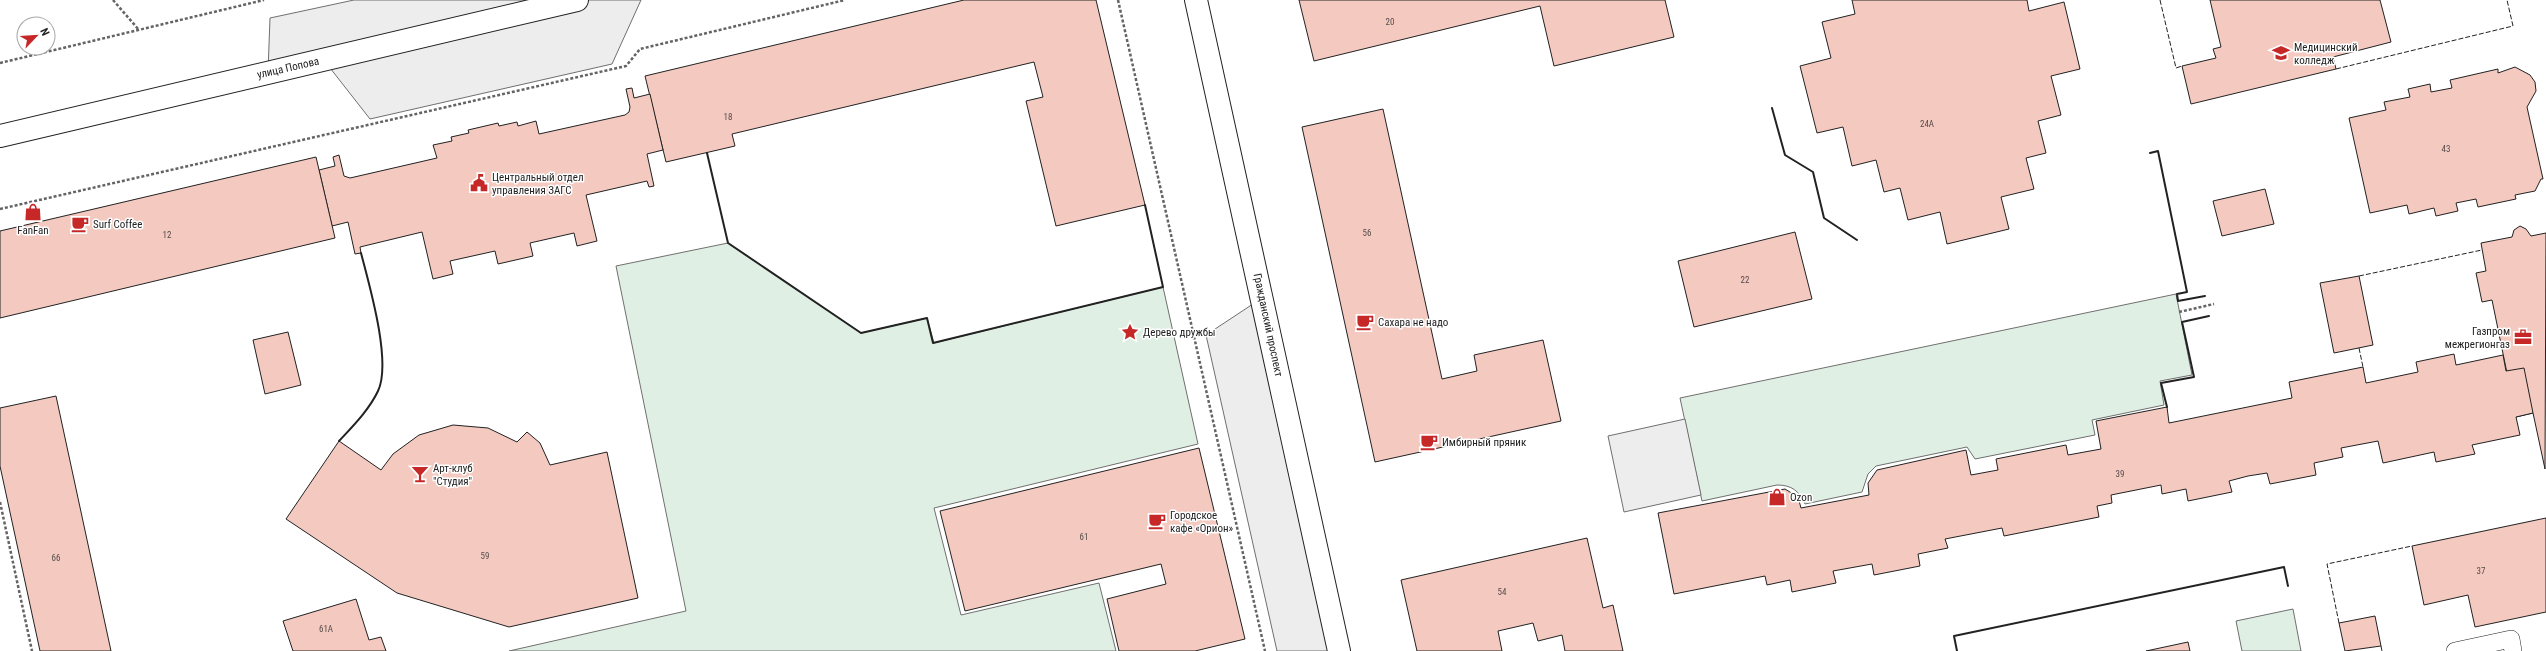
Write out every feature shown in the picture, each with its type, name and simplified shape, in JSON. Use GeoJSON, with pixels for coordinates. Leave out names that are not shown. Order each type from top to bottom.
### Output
{"type":"FeatureCollection","features":[{"type":"Feature","properties":{"kind":"street","name":"улица Попова"},"geometry":{"type":"LineString","coordinates":[[0,136],[577,0]]}},
{"type":"Feature","properties":{"kind":"street","name":"Гражданский проспект"},"geometry":{"type":"LineString","coordinates":[[1196,0],[1339,651]]}},
{"type":"Feature","properties":{"kind":"lane"},"geometry":{"type":"LineString","coordinates":[[2455,651],[2510,639],[2513,651]]}},
{"type":"Feature","properties":{"kind":"path"},"geometry":{"type":"LineString","coordinates":[[113,0],[140,30]]}},
{"type":"Feature","properties":{"kind":"path"},"geometry":{"type":"LineString","coordinates":[[0,63],[264,0]]}},
{"type":"Feature","properties":{"kind":"path"},"geometry":{"type":"LineString","coordinates":[[0,209],[626,66],[640,49],[845,0]]}},
{"type":"Feature","properties":{"kind":"path"},"geometry":{"type":"LineString","coordinates":[[1118,0],[1265,651]]}},
{"type":"Feature","properties":{"kind":"path"},"geometry":{"type":"LineString","coordinates":[[2179,312],[2214,304]]}},
{"type":"Feature","properties":{"kind":"path"},"geometry":{"type":"LineString","coordinates":[[0,502],[32,651]]}},
{"type":"Feature","properties":{"kind":"green space"},"geometry":{"type":"Polygon","coordinates":[[[728,243],[861,333],[927,318],[934,343],[1163,287],[1198,444],[934,508],[961,615],[1099,583],[1116,651],[509,651],[686,611],[616,266],[728,243]]]}},
{"type":"Feature","properties":{"kind":"green space"},"geometry":{"type":"Polygon","coordinates":[[[2176,294],[2192,375],[2160,381],[2164,405],[2092,420],[2095,435],[1975,459],[1967,447],[1876,466],[1868,474],[1862,492],[1805,504],[1797,492],[1787,486],[1782,485],[1702,501],[1680,398],[2176,294]]]}},
{"type":"Feature","properties":{"kind":"green space"},"geometry":{"type":"Polygon","coordinates":[[[2293,609],[2301,651],[2242,651],[2236,621],[2293,609]]]}},
{"type":"Feature","properties":{"kind":"shaded area"},"geometry":{"type":"Polygon","coordinates":[[[354,0],[641,0],[612,64],[370,119],[323,59],[268,72],[270,18],[354,0]]]}},
{"type":"Feature","properties":{"kind":"shaded area"},"geometry":{"type":"Polygon","coordinates":[[[1262,298],[1339,651],[1277,651],[1206,335],[1262,298]]]}},
{"type":"Feature","properties":{"kind":"shaded area"},"geometry":{"type":"Polygon","coordinates":[[[1685,419],[1701,495],[1624,512],[1608,436],[1685,419]]]}},
{"type":"Feature","properties":{"kind":"building"},"geometry":{"type":"Polygon","coordinates":[[[964,0],[1096,0],[1145,205],[1056,226],[1026,101],[1043,97],[1034,62],[732,134],[735,146],[666,162],[645,76],[964,0]]]}},
{"type":"Feature","properties":{"kind":"building"},"geometry":{"type":"Polygon","coordinates":[[[1299,0],[1665,0],[1674,37],[1554,66],[1540,6],[1314,61],[1299,0]]]}},
{"type":"Feature","properties":{"kind":"building"},"geometry":{"type":"Polygon","coordinates":[[[1852,0],[2027,0],[2029,11],[2064,2],[2080,69],[2051,76],[2061,115],[2038,121],[2046,153],[2026,158],[2034,189],[2001,197],[2009,229],[1947,244],[1940,212],[1908,220],[1900,188],[1884,192],[1876,160],[1852,166],[1843,127],[1817,133],[1800,66],[1831,58],[1822,22],[1855,14],[1852,0]]]}},
{"type":"Feature","properties":{"kind":"building","name":"Медицинский колледж"},"geometry":{"type":"Polygon","coordinates":[[[2210,0],[2380,0],[2391,42],[2333,57],[2336,69],[2191,104],[2182,66],[2216,58],[2213,49],[2221,47],[2210,0]]]}},
{"type":"Feature","properties":{"kind":"building"},"geometry":{"type":"Polygon","coordinates":[[[2515,67],[2530,75],[2535,82],[2536,91],[2527,107],[2543,179],[2541,179],[2535,191],[2515,195],[2516,199],[2478,207],[2476,199],[2456,203],[2458,211],[2436,216],[2434,208],[2409,214],[2407,205],[2370,213],[2349,118],[2386,110],[2384,102],[2410,97],[2408,89],[2430,84],[2431,92],[2452,88],[2450,80],[2498,69],[2498,73],[2515,67]]]}},
{"type":"Feature","properties":{"kind":"building","name":"Центральный отдел управления ЗАГС"},"geometry":{"type":"Polygon","coordinates":[[[632,88],[634,98],[650,94],[663,150],[647,154],[654,186],[649,187],[647,181],[586,195],[597,241],[577,246],[574,233],[530,243],[533,256],[498,264],[495,251],[450,261],[453,274],[433,279],[422,232],[360,247],[361,253],[355,254],[348,222],[332,226],[319,170],[335,166],[333,157],[339,155],[344,176],[350,178],[437,158],[433,145],[452,141],[451,137],[469,133],[468,130],[498,123],[499,126],[517,122],[518,126],[536,121],[539,134],[625,115],[629,112],[630,107],[626,89],[632,88]]]}},
{"type":"Feature","properties":{"kind":"building"},"geometry":{"type":"Polygon","coordinates":[[[1383,109],[1442,379],[1477,371],[1474,355],[1543,340],[1561,421],[1375,462],[1302,127],[1383,109]]]}},
{"type":"Feature","properties":{"kind":"building"},"geometry":{"type":"Polygon","coordinates":[[[316,157],[335,238],[0,318],[0,231],[316,157]]]}},
{"type":"Feature","properties":{"kind":"building"},"geometry":{"type":"Polygon","coordinates":[[[2265,189],[2274,224],[2222,236],[2213,201],[2265,189]]]}},
{"type":"Feature","properties":{"kind":"building","name":"Газпром межрегионгаз"},"geometry":{"type":"Polygon","coordinates":[[[2520,226],[2526,229],[2531,236],[2546,233],[2545,469],[2533,413],[2516,417],[2492,300],[2482,302],[2476,273],[2486,271],[2481,243],[2512,237],[2514,230],[2520,226]]]}},
{"type":"Feature","properties":{"kind":"building"},"geometry":{"type":"Polygon","coordinates":[[[1795,232],[1812,299],[1694,327],[1678,261],[1795,232]]]}},
{"type":"Feature","properties":{"kind":"building"},"geometry":{"type":"Polygon","coordinates":[[[2359,276],[2373,345],[2334,353],[2320,283],[2359,276]]]}},
{"type":"Feature","properties":{"kind":"building"},"geometry":{"type":"Polygon","coordinates":[[[288,332],[301,385],[265,394],[253,340],[288,332]]]}},
{"type":"Feature","properties":{"kind":"building"},"geometry":{"type":"Polygon","coordinates":[[[2454,354],[2456,365],[2503,355],[2506,371],[2524,368],[2533,413],[2516,417],[2520,435],[2472,445],[2475,454],[2436,462],[2434,452],[2383,463],[2378,441],[2341,448],[2343,457],[2314,463],[2316,475],[2270,484],[2267,473],[2248,476],[2229,481],[2232,492],[2188,501],[2186,489],[2162,494],[2161,485],[2111,495],[2112,503],[2097,506],[2099,517],[2004,536],[2002,528],[1945,539],[1948,548],[1918,554],[1920,566],[1874,575],[1872,564],[1833,571],[1836,583],[1792,592],[1790,580],[1767,585],[1765,576],[1674,594],[1658,513],[1785,489],[1798,497],[1801,508],[1869,495],[1868,483],[1877,470],[1966,450],[1971,475],[1998,470],[1996,459],[2066,445],[2068,455],[2101,449],[2096,421],[2167,407],[2169,423],[2292,398],[2289,382],[2363,367],[2366,383],[2418,372],[2416,362],[2454,354]]]}},
{"type":"Feature","properties":{"kind":"building"},"geometry":{"type":"Polygon","coordinates":[[[56,396],[111,651],[40,651],[0,466],[0,408],[56,396]]]}},
{"type":"Feature","properties":{"kind":"building"},"geometry":{"type":"Polygon","coordinates":[[[453,425],[488,428],[517,442],[527,432],[540,443],[550,465],[607,452],[638,598],[509,627],[397,593],[286,519],[339,441],[381,470],[393,454],[419,435],[453,425]]]}},
{"type":"Feature","properties":{"kind":"building"},"geometry":{"type":"Polygon","coordinates":[[[1199,448],[1245,639],[1195,651],[1119,651],[1107,599],[1166,584],[1161,564],[965,611],[940,511],[1199,448]]]}},
{"type":"Feature","properties":{"kind":"building"},"geometry":{"type":"Polygon","coordinates":[[[2546,518],[2546,612],[2475,627],[2468,595],[2424,605],[2412,546],[2546,518]]]}},
{"type":"Feature","properties":{"kind":"building"},"geometry":{"type":"Polygon","coordinates":[[[1587,538],[1603,608],[1613,605],[1623,651],[1565,651],[1562,635],[1538,641],[1533,623],[1498,631],[1502,651],[1417,651],[1401,580],[1587,538]]]}},
{"type":"Feature","properties":{"kind":"building"},"geometry":{"type":"Polygon","coordinates":[[[356,599],[369,640],[381,637],[386,651],[293,651],[283,621],[356,599]]]}},
{"type":"Feature","properties":{"kind":"building"},"geometry":{"type":"Polygon","coordinates":[[[2375,616],[2381,646],[2345,651],[2339,623],[2375,616]]]}},
{"type":"Feature","properties":{"kind":"building"},"geometry":{"type":"Polygon","coordinates":[[[2188,642],[2190,651],[2146,651],[2188,642]]]}},
{"type":"Feature","properties":{"kind":"fence"},"geometry":{"type":"LineString","coordinates":[[2160,0],[2176,68],[2182,66]]}},
{"type":"Feature","properties":{"kind":"fence"},"geometry":{"type":"LineString","coordinates":[[2336,69],[2513,26],[2507,0]]}},
{"type":"Feature","properties":{"kind":"fence"},"geometry":{"type":"LineString","coordinates":[[2359,276],[2482,250]]}},
{"type":"Feature","properties":{"kind":"fence"},"geometry":{"type":"LineString","coordinates":[[2359,348],[2363,367]]}},
{"type":"Feature","properties":{"kind":"fence"},"geometry":{"type":"LineString","coordinates":[[2339,623],[2327,564],[2412,546]]}},
{"type":"Feature","properties":{"kind":"fence"},"geometry":{"type":"LineString","coordinates":[[2381,646],[2382,651]]}},
{"type":"Feature","properties":{"kind":"wall"},"geometry":{"type":"LineString","coordinates":[[1772,108],[1785,155],[1813,172],[1824,218],[1857,240]]}},
{"type":"Feature","properties":{"kind":"wall"},"geometry":{"type":"LineString","coordinates":[[2150,153],[2158,151],[2187,292],[2177,294],[2178,301],[2205,296]]}},
{"type":"Feature","properties":{"kind":"wall"},"geometry":{"type":"LineString","coordinates":[[707,153],[728,243],[861,333],[927,318],[933,343],[1163,287],[1145,205]]}},
{"type":"Feature","properties":{"kind":"wall"},"geometry":{"type":"LineString","coordinates":[[339,441],[370,405],[378,391],[382,378],[381,343],[378,323],[361,253]]}},
{"type":"Feature","properties":{"kind":"wall"},"geometry":{"type":"LineString","coordinates":[[2167,407],[2161,383],[2194,377],[2182,322],[2209,316]]}},
{"type":"Feature","properties":{"kind":"wall"},"geometry":{"type":"LineString","coordinates":[[1957,651],[1954,636],[2284,567],[2288,586]]}},
{"type":"Feature","properties":{"kind":"place","name":"Медицинский колледж"},"geometry":{"type":"Point","coordinates":[2281,53]}},
{"type":"Feature","properties":{"kind":"place","name":"Центральный отдел управления ЗАГС"},"geometry":{"type":"Point","coordinates":[479,183]}},
{"type":"Feature","properties":{"kind":"place","name":"FanFan"},"geometry":{"type":"Point","coordinates":[33,212]}},
{"type":"Feature","properties":{"kind":"place","name":"Surf Coffee"},"geometry":{"type":"Point","coordinates":[80,224]}},
{"type":"Feature","properties":{"kind":"place","name":"Сахара не надо"},"geometry":{"type":"Point","coordinates":[1365,322]}},
{"type":"Feature","properties":{"kind":"place","name":"Дерево дружбы"},"geometry":{"type":"Point","coordinates":[1130,332]}},
{"type":"Feature","properties":{"kind":"place","name":"Газпром межрегионгаз"},"geometry":{"type":"Point","coordinates":[2523,337]}},
{"type":"Feature","properties":{"kind":"place","name":"Имбирный пряник"},"geometry":{"type":"Point","coordinates":[1429,442]}},
{"type":"Feature","properties":{"kind":"place","name":"Арт-клуб \"Студия\""},"geometry":{"type":"Point","coordinates":[420,474]}},
{"type":"Feature","properties":{"kind":"place","name":"Ozon"},"geometry":{"type":"Point","coordinates":[1777,497]}},
{"type":"Feature","properties":{"kind":"place","name":"Городское кафе «Орион»"},"geometry":{"type":"Point","coordinates":[1157,521]}}]}
